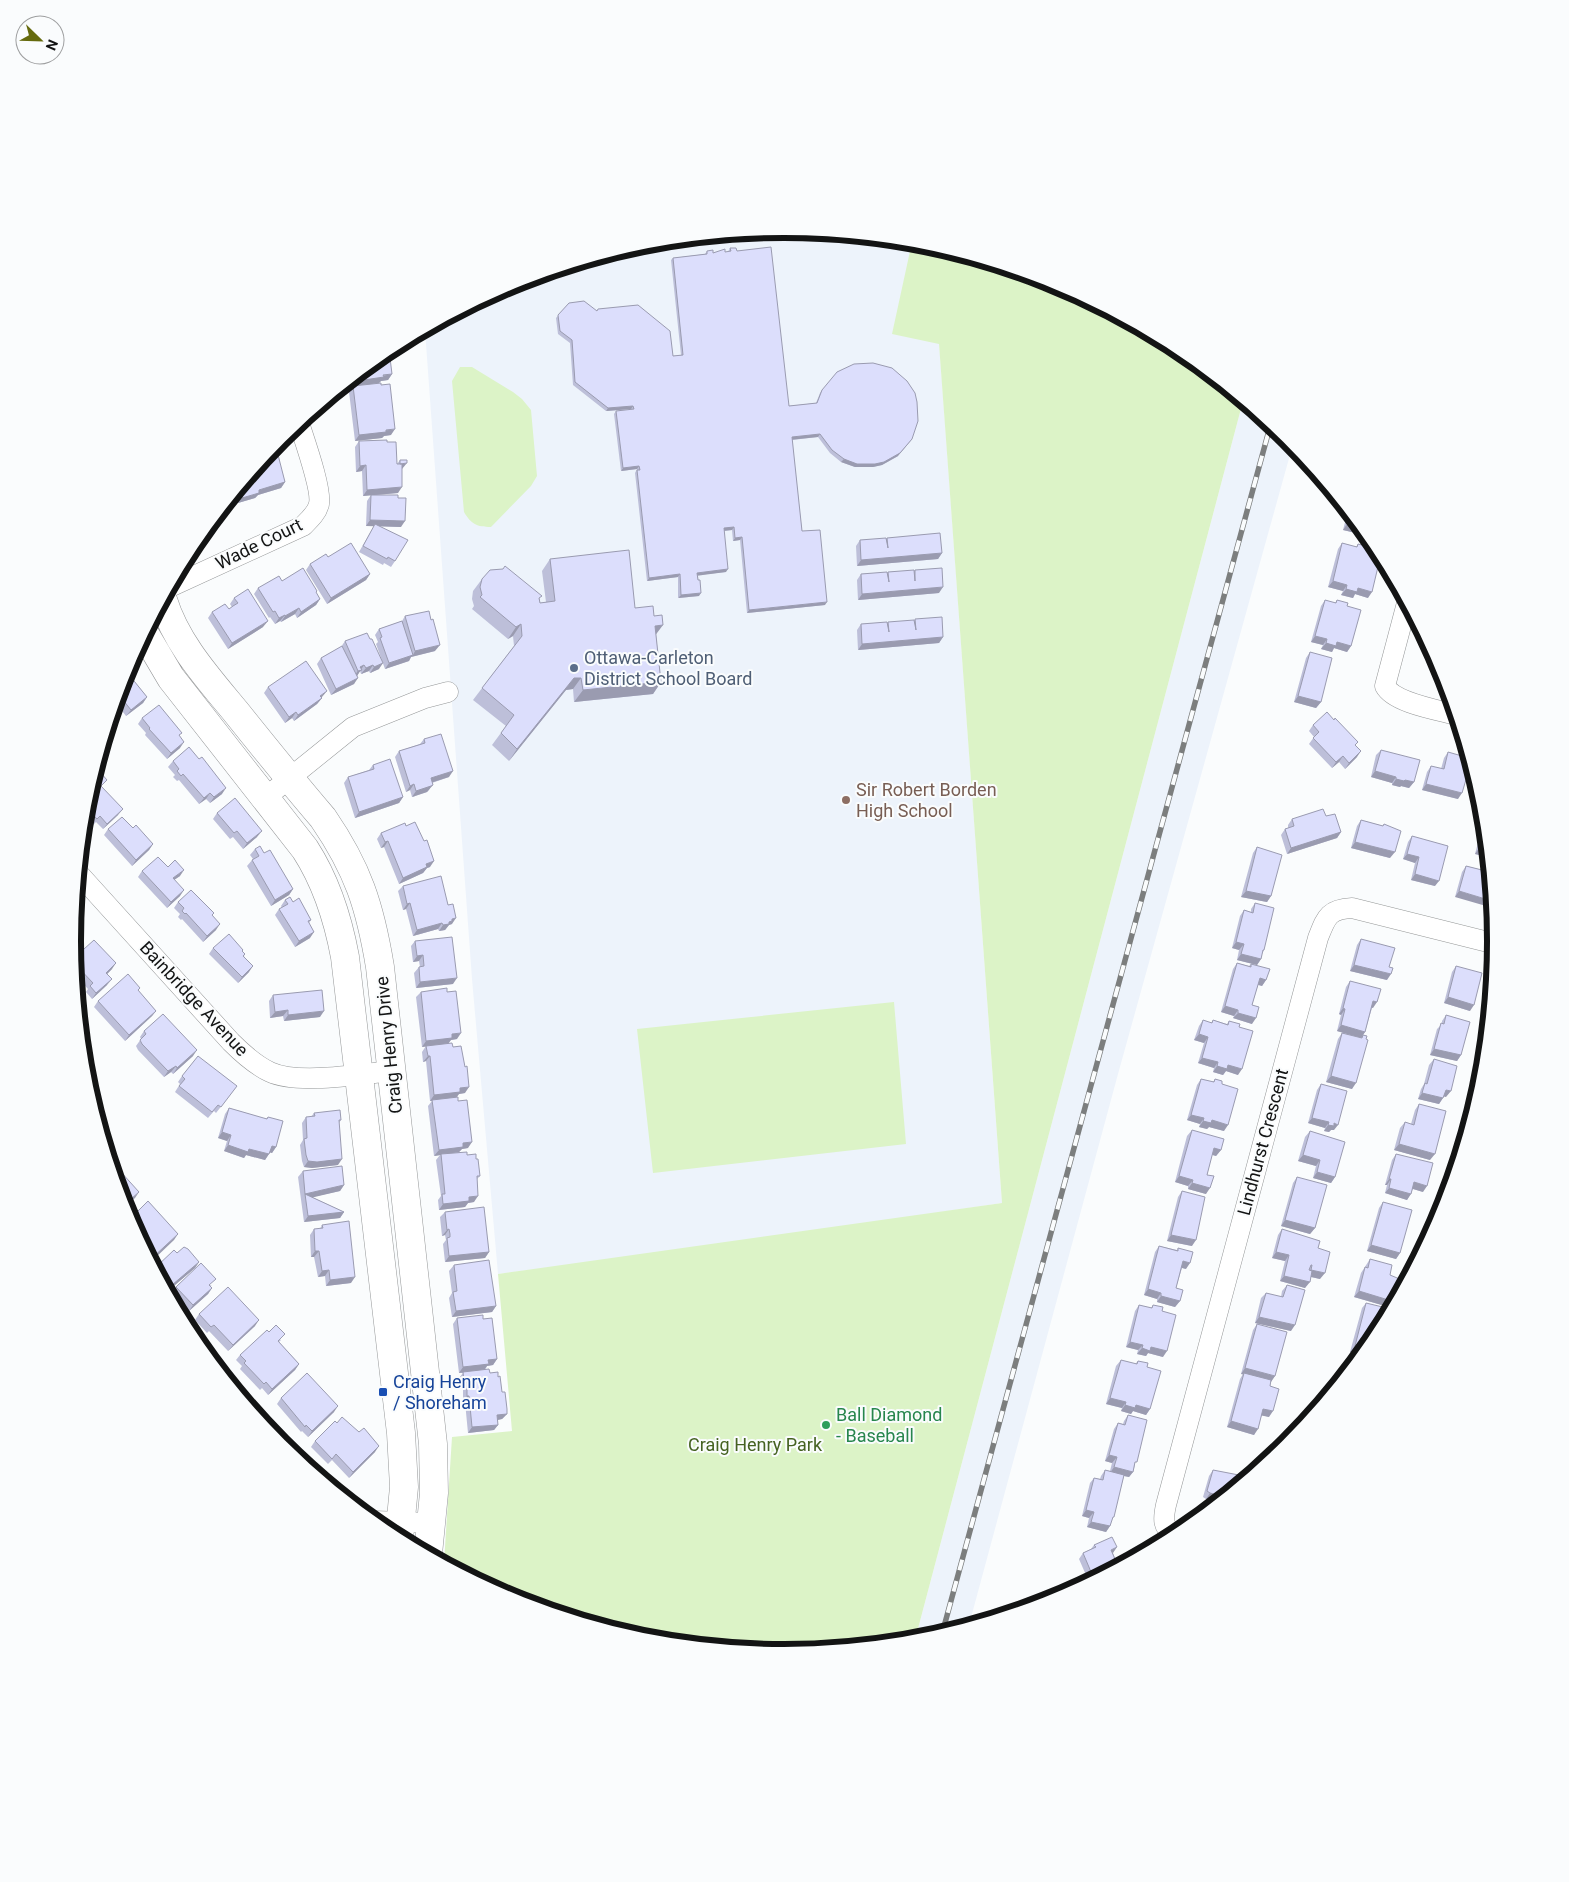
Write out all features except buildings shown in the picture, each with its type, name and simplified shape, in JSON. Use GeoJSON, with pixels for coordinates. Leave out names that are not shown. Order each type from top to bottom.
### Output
{"type":"FeatureCollection","features":[{"type":"Feature","properties":{"kind":"street","name":"Wade Court"},"geometry":{"type":"LineString","coordinates":[[179,583],[303,526],[315,512],[319,503],[318,490],[301,431]]}},
{"type":"Feature","properties":{"kind":"street","name":"Craig Henry Drive"},"geometry":{"type":"LineString","coordinates":[[166,608],[188,650],[323,818],[358,877],[372,922],[392,1071],[433,1444],[435,1469],[429,1547]]}},
{"type":"Feature","properties":{"kind":"street"},"geometry":{"type":"LineString","coordinates":[[1405,610],[1386,686],[1388,691],[1405,701],[1450,714]]}},
{"type":"Feature","properties":{"kind":"street","name":"Craig Henry Drive"},"geometry":{"type":"LineString","coordinates":[[149,641],[171,678],[306,849],[318,868],[335,911],[345,958],[401,1432],[404,1488],[400,1530]]}},
{"type":"Feature","properties":{"kind":"street"},"geometry":{"type":"LineString","coordinates":[[265,798],[353,726],[425,698],[448,692]]}},
{"type":"Feature","properties":{"kind":"street","name":"Bainbridge Avenue"},"geometry":{"type":"LineString","coordinates":[[84,880],[231,1042],[256,1064],[278,1074],[297,1078],[392,1071]]}},
{"type":"Feature","properties":{"kind":"street","name":"Lindhurst Crescent"},"geometry":{"type":"LineString","coordinates":[[1168,1530],[1164,1523],[1166,1505],[1318,938],[1324,924],[1332,912],[1339,908],[1352,908],[1488,942]]}},
{"type":"Feature","properties":{"kind":"street"},"geometry":{"type":"LineString","coordinates":[[400,1530],[431,1523]]}},
{"type":"Feature","properties":{"kind":"shaded area","name":"Sir Robert Borden High School"},"geometry":{"type":"Polygon","coordinates":[[[784,238],[830,239],[876,244],[933,254],[1002,1203],[700,1248],[498,1274],[472,979],[425,337],[473,310],[515,291],[558,275],[647,251],[739,239],[784,238]]]}},
{"type":"Feature","properties":{"kind":"shaded area"},"geometry":{"type":"Polygon","coordinates":[[[1242,407],[1290,453],[1118,1074],[971,1619],[917,1632],[1242,407]]]}},
{"type":"Feature","properties":{"kind":"green space","name":"Craig Henry Park"},"geometry":{"type":"Polygon","coordinates":[[[910,249],[922,251],[1011,275],[1054,291],[1096,310],[1175,356],[1213,383],[1242,407],[917,1632],[830,1643],[784,1644],[739,1643],[647,1631],[558,1607],[515,1591],[444,1556],[452,1437],[512,1431],[498,1274],[1002,1203],[939,344],[892,334],[910,249]]]}},
{"type":"Feature","properties":{"kind":"green space"},"geometry":{"type":"Polygon","coordinates":[[[460,367],[472,367],[513,392],[531,410],[537,476],[531,486],[491,527],[475,524],[464,512],[452,381],[460,367]]]}},
{"type":"Feature","properties":{"kind":"green space"},"geometry":{"type":"Polygon","coordinates":[[[894,1002],[906,1144],[653,1173],[637,1029],[894,1002]]]}},
{"type":"Feature","properties":{"kind":"railway"},"geometry":{"type":"LineString","coordinates":[[944,1626],[1269,431]]}},
{"type":"Feature","properties":{"kind":"place","name":"Ottawa-Carleton District School Board"},"geometry":{"type":"Point","coordinates":[574,668]}},
{"type":"Feature","properties":{"kind":"place","name":"Sir Robert Borden High School"},"geometry":{"type":"Point","coordinates":[846,800]}},
{"type":"Feature","properties":{"kind":"place","name":"Craig Henry / Shoreham"},"geometry":{"type":"Point","coordinates":[383,1392]}},
{"type":"Feature","properties":{"kind":"place","name":"Ball Diamond - Baseball"},"geometry":{"type":"Point","coordinates":[826,1425]}}]}
